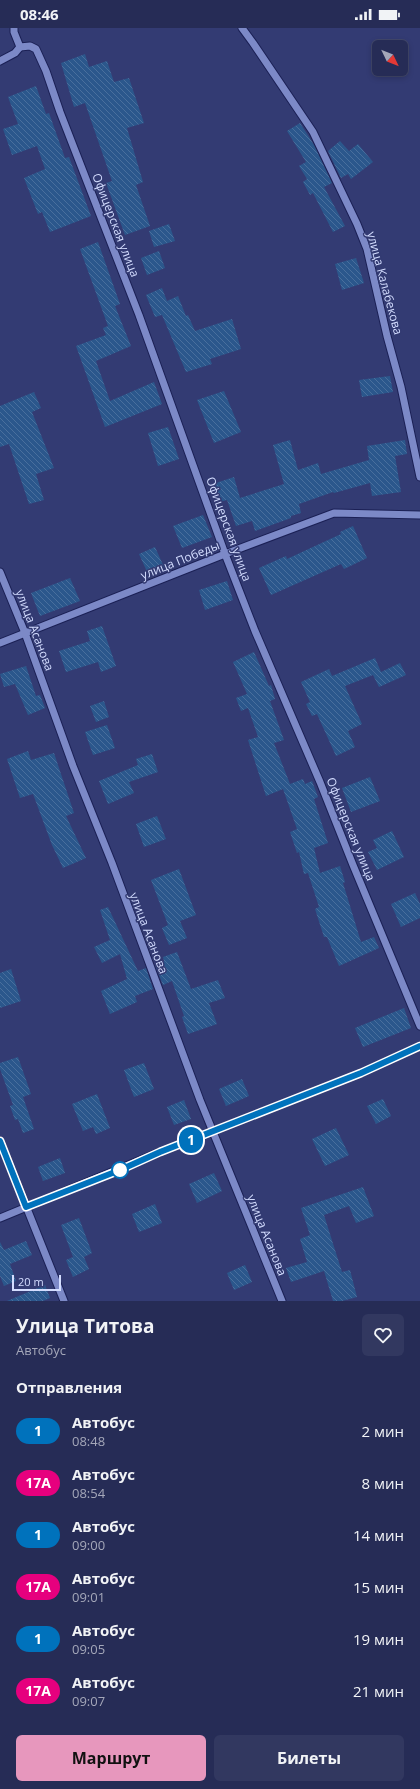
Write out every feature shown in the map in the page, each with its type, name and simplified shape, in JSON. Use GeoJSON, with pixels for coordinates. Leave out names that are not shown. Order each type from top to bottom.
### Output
{"type":"FeatureCollection","features":[{"type":"Feature","properties":{"kind":"street"},"geometry":{"type":"LineString","coordinates":[[0,61],[15,53],[20,47],[14,32],[14,28]]}},
{"type":"Feature","properties":{"kind":"street","name":"улица Калабекова"},"geometry":{"type":"LineString","coordinates":[[242,28],[313,132],[357,224],[367,249],[387,336],[401,387],[420,477]]}},
{"type":"Feature","properties":{"kind":"street","name":"Офицерская улица"},"geometry":{"type":"LineString","coordinates":[[20,47],[30,46],[36,50],[46,71],[60,112],[139,315],[225,554],[255,631],[320,782],[420,1026]]}},
{"type":"Feature","properties":{"kind":"street","name":"улица Победы"},"geometry":{"type":"LineString","coordinates":[[0,643],[312,520],[334,513],[420,515]]}},
{"type":"Feature","properties":{"kind":"street","name":"улица Асанова"},"geometry":{"type":"LineString","coordinates":[[0,572],[25,633],[212,1132],[282,1301]]}},
{"type":"Feature","properties":{"kind":"street"},"geometry":{"type":"LineString","coordinates":[[0,1218],[361,1073],[420,1046]]}},
{"type":"Feature","properties":{"kind":"street"},"geometry":{"type":"LineString","coordinates":[[0,1141],[64,1301]]}},
{"type":"Feature","properties":{"kind":"building"},"geometry":{"type":"Polygon","coordinates":[[[85,54],[89,67],[107,61],[114,82],[129,78],[144,123],[127,128],[143,182],[136,185],[150,226],[125,235],[106,183],[112,181],[85,103],[74,107],[61,63],[85,54]]]}},
{"type":"Feature","properties":{"kind":"building"},"geometry":{"type":"Polygon","coordinates":[[[36,86],[46,114],[49,113],[65,158],[69,157],[91,216],[50,232],[42,212],[38,214],[24,178],[45,169],[37,146],[12,155],[3,129],[18,124],[8,97],[36,86]]]}},
{"type":"Feature","properties":{"kind":"building"},"geometry":{"type":"Polygon","coordinates":[[[300,123],[314,145],[332,183],[324,187],[345,226],[333,232],[313,193],[310,195],[303,182],[307,179],[299,166],[306,162],[287,131],[300,123]]]}},
{"type":"Feature","properties":{"kind":"building"},"geometry":{"type":"Polygon","coordinates":[[[340,141],[349,151],[358,144],[373,162],[351,179],[348,174],[341,178],[328,151],[340,141]]]}},
{"type":"Feature","properties":{"kind":"building"},"geometry":{"type":"Polygon","coordinates":[[[169,224],[175,241],[154,247],[149,231],[169,224]]]}},
{"type":"Feature","properties":{"kind":"building"},"geometry":{"type":"Polygon","coordinates":[[[98,242],[120,304],[115,306],[131,346],[96,361],[110,401],[154,382],[162,404],[105,427],[76,346],[106,335],[103,328],[108,326],[80,249],[98,242]]]}},
{"type":"Feature","properties":{"kind":"building"},"geometry":{"type":"Polygon","coordinates":[[[159,251],[165,268],[147,275],[141,258],[159,251]]]}},
{"type":"Feature","properties":{"kind":"building"},"geometry":{"type":"Polygon","coordinates":[[[356,258],[364,283],[342,290],[335,264],[356,258]]]}},
{"type":"Feature","properties":{"kind":"building"},"geometry":{"type":"Polygon","coordinates":[[[162,288],[167,301],[178,296],[186,316],[188,315],[195,331],[232,319],[241,349],[210,359],[212,364],[186,372],[162,315],[155,317],[146,295],[162,288]]]}},
{"type":"Feature","properties":{"kind":"building"},"geometry":{"type":"Polygon","coordinates":[[[390,376],[393,392],[362,397],[359,380],[390,376]]]}},
{"type":"Feature","properties":{"kind":"building"},"geometry":{"type":"Polygon","coordinates":[[[224,391],[241,432],[214,443],[197,400],[224,391]]]}},
{"type":"Feature","properties":{"kind":"building"},"geometry":{"type":"Polygon","coordinates":[[[34,392],[41,408],[32,412],[54,468],[36,474],[44,500],[29,504],[9,444],[0,447],[0,406],[34,392]]]}},
{"type":"Feature","properties":{"kind":"building"},"geometry":{"type":"Polygon","coordinates":[[[168,427],[179,459],[158,466],[148,433],[168,427]]]}},
{"type":"Feature","properties":{"kind":"building"},"geometry":{"type":"Polygon","coordinates":[[[290,440],[298,470],[318,463],[321,474],[369,460],[367,446],[405,440],[407,454],[395,456],[401,492],[372,496],[370,483],[334,493],[333,492],[299,504],[301,513],[255,531],[252,521],[236,526],[227,500],[216,503],[210,485],[234,477],[240,498],[284,484],[273,445],[290,440]]]}},
{"type":"Feature","properties":{"kind":"building"},"geometry":{"type":"Polygon","coordinates":[[[203,515],[212,537],[182,548],[173,526],[203,515]]]}},
{"type":"Feature","properties":{"kind":"building"},"geometry":{"type":"Polygon","coordinates":[[[353,526],[367,558],[344,569],[341,564],[271,595],[259,568],[286,556],[287,559],[341,534],[340,532],[353,526]]]}},
{"type":"Feature","properties":{"kind":"building"},"geometry":{"type":"Polygon","coordinates":[[[155,547],[164,567],[148,574],[139,554],[155,547]]]}},
{"type":"Feature","properties":{"kind":"building"},"geometry":{"type":"Polygon","coordinates":[[[70,578],[80,601],[40,616],[31,593],[70,578]]]}},
{"type":"Feature","properties":{"kind":"building"},"geometry":{"type":"Polygon","coordinates":[[[227,581],[233,600],[205,610],[199,590],[227,581]]]}},
{"type":"Feature","properties":{"kind":"building"},"geometry":{"type":"Polygon","coordinates":[[[102,626],[116,666],[101,672],[98,662],[66,672],[59,651],[90,641],[87,631],[102,626]]]}},
{"type":"Feature","properties":{"kind":"building"},"geometry":{"type":"Polygon","coordinates":[[[254,652],[269,686],[271,685],[275,699],[270,701],[284,740],[274,743],[290,784],[303,779],[305,784],[312,781],[318,797],[314,799],[328,843],[314,848],[320,873],[340,866],[345,882],[343,883],[361,942],[374,937],[379,948],[339,966],[327,937],[324,937],[315,909],[319,907],[308,873],[304,874],[299,852],[297,853],[290,832],[297,829],[283,789],[266,796],[248,740],[258,737],[248,708],[241,711],[236,698],[247,694],[233,662],[254,652]]]}},
{"type":"Feature","properties":{"kind":"building"},"geometry":{"type":"Polygon","coordinates":[[[375,658],[381,672],[400,663],[406,675],[379,687],[373,675],[345,686],[362,724],[348,731],[355,747],[336,756],[317,714],[312,716],[306,704],[310,702],[301,682],[329,669],[332,676],[375,658]]]}},
{"type":"Feature","properties":{"kind":"building"},"geometry":{"type":"Polygon","coordinates":[[[26,666],[36,696],[40,695],[45,708],[28,715],[15,684],[4,687],[0,674],[26,666]]]}},
{"type":"Feature","properties":{"kind":"building"},"geometry":{"type":"Polygon","coordinates":[[[104,701],[109,717],[96,722],[90,706],[104,701]]]}},
{"type":"Feature","properties":{"kind":"building"},"geometry":{"type":"Polygon","coordinates":[[[107,725],[115,748],[93,755],[85,732],[107,725]]]}},
{"type":"Feature","properties":{"kind":"building"},"geometry":{"type":"Polygon","coordinates":[[[28,751],[31,760],[54,753],[74,813],[66,816],[86,858],[63,868],[52,845],[33,794],[20,798],[7,759],[28,751]]]}},
{"type":"Feature","properties":{"kind":"building"},"geometry":{"type":"Polygon","coordinates":[[[152,754],[158,772],[129,782],[134,793],[108,804],[99,781],[138,765],[136,759],[152,754]]]}},
{"type":"Feature","properties":{"kind":"building"},"geometry":{"type":"Polygon","coordinates":[[[370,777],[380,801],[351,812],[342,788],[370,777]]]}},
{"type":"Feature","properties":{"kind":"building"},"geometry":{"type":"Polygon","coordinates":[[[157,816],[166,839],[144,847],[136,824],[157,816]]]}},
{"type":"Feature","properties":{"kind":"building"},"geometry":{"type":"Polygon","coordinates":[[[392,831],[404,857],[377,870],[368,852],[377,848],[373,840],[392,831]]]}},
{"type":"Feature","properties":{"kind":"building"},"geometry":{"type":"Polygon","coordinates":[[[179,869],[196,915],[180,921],[187,938],[169,945],[162,928],[168,925],[151,880],[179,869]]]}},
{"type":"Feature","properties":{"kind":"building"},"geometry":{"type":"Polygon","coordinates":[[[415,893],[420,904],[420,918],[401,927],[391,904],[415,893]]]}},
{"type":"Feature","properties":{"kind":"building"},"geometry":{"type":"Polygon","coordinates":[[[108,907],[138,971],[146,968],[153,989],[135,996],[137,1002],[110,1014],[101,991],[127,979],[120,954],[102,963],[94,947],[110,940],[100,910],[108,907]]]}},
{"type":"Feature","properties":{"kind":"building"},"geometry":{"type":"Polygon","coordinates":[[[177,952],[191,989],[218,980],[225,998],[209,1003],[217,1024],[188,1034],[182,1017],[184,1016],[172,981],[163,985],[155,965],[164,961],[163,957],[177,952]]]}},
{"type":"Feature","properties":{"kind":"building"},"geometry":{"type":"Polygon","coordinates":[[[11,969],[21,1001],[0,1008],[0,973],[11,969]]]}},
{"type":"Feature","properties":{"kind":"building"},"geometry":{"type":"Polygon","coordinates":[[[404,1008],[411,1028],[363,1047],[355,1028],[404,1008]]]}},
{"type":"Feature","properties":{"kind":"building"},"geometry":{"type":"Polygon","coordinates":[[[18,1057],[31,1094],[23,1097],[34,1129],[23,1133],[18,1119],[15,1120],[10,1106],[13,1105],[0,1069],[0,1063],[18,1057]]]}},
{"type":"Feature","properties":{"kind":"building"},"geometry":{"type":"Polygon","coordinates":[[[144,1063],[154,1089],[134,1097],[124,1070],[144,1063]]]}},
{"type":"Feature","properties":{"kind":"building"},"geometry":{"type":"Polygon","coordinates":[[[242,1079],[249,1096],[226,1106],[219,1089],[242,1079]]]}},
{"type":"Feature","properties":{"kind":"building"},"geometry":{"type":"Polygon","coordinates":[[[97,1094],[110,1128],[96,1134],[93,1127],[83,1131],[72,1104],[97,1094]]]}},
{"type":"Feature","properties":{"kind":"building"},"geometry":{"type":"Polygon","coordinates":[[[383,1099],[391,1116],[376,1124],[367,1106],[383,1099]]]}},
{"type":"Feature","properties":{"kind":"building"},"geometry":{"type":"Polygon","coordinates":[[[184,1100],[191,1119],[174,1125],[167,1107],[184,1100]]]}},
{"type":"Feature","properties":{"kind":"building"},"geometry":{"type":"Polygon","coordinates":[[[336,1128],[349,1155],[325,1166],[312,1139],[336,1128]]]}},
{"type":"Feature","properties":{"kind":"building"},"geometry":{"type":"Polygon","coordinates":[[[60,1158],[65,1173],[43,1181],[38,1167],[60,1158]]]}},
{"type":"Feature","properties":{"kind":"building"},"geometry":{"type":"Polygon","coordinates":[[[214,1173],[222,1191],[197,1203],[189,1184],[214,1173]]]}},
{"type":"Feature","properties":{"kind":"building"},"geometry":{"type":"Polygon","coordinates":[[[363,1187],[374,1216],[356,1223],[349,1206],[324,1215],[342,1272],[350,1270],[357,1297],[342,1301],[333,1301],[324,1271],[291,1282],[286,1268],[307,1262],[300,1239],[310,1235],[301,1208],[363,1187]]]}},
{"type":"Feature","properties":{"kind":"building"},"geometry":{"type":"Polygon","coordinates":[[[155,1204],[162,1223],[139,1232],[132,1214],[155,1204]]]}},
{"type":"Feature","properties":{"kind":"building"},"geometry":{"type":"Polygon","coordinates":[[[79,1218],[92,1253],[84,1257],[89,1269],[73,1277],[66,1260],[73,1257],[61,1225],[79,1218]]]}},
{"type":"Feature","properties":{"kind":"building"},"geometry":{"type":"Polygon","coordinates":[[[26,1241],[32,1255],[10,1264],[16,1281],[4,1286],[0,1276],[0,1242],[4,1250],[26,1241]]]}},
{"type":"Feature","properties":{"kind":"building"},"geometry":{"type":"Polygon","coordinates":[[[245,1265],[252,1282],[234,1290],[227,1273],[245,1265]]]}},
{"type":"Feature","properties":{"kind":"building"},"geometry":{"type":"Polygon","coordinates":[[[45,1285],[50,1298],[43,1301],[7,1301],[45,1285]]]}},
{"type":"Feature","properties":{"kind":"bus line","name":"1"},"geometry":{"type":"LineString","coordinates":[[0,1141],[26,1207],[120,1170],[160,1152],[361,1073],[420,1046]]}}]}
